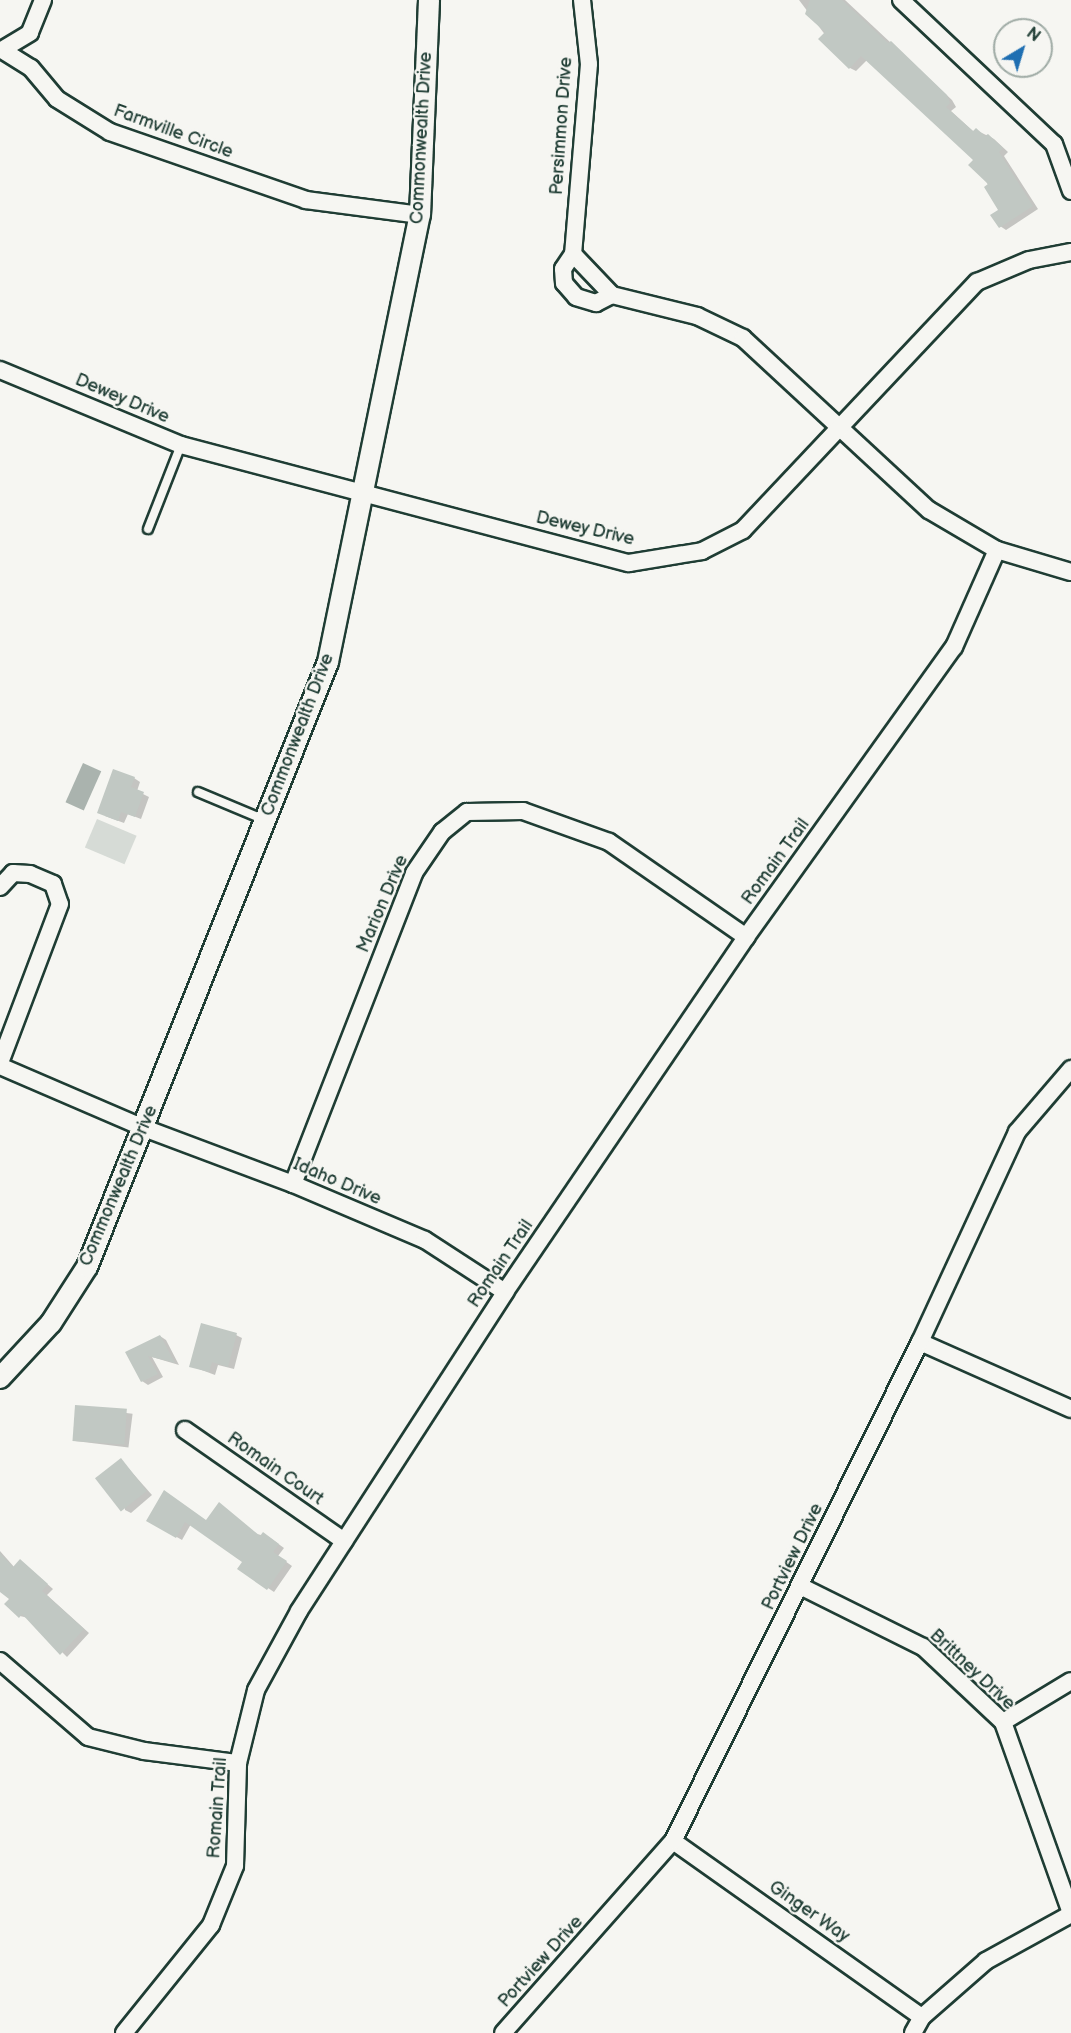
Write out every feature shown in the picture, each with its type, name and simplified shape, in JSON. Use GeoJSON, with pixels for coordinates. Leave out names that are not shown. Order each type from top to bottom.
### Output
{"type":"FeatureCollection","features":[{"type":"Feature","properties":{"kind":"street","name":"Farmville Circle"},"geometry":{"type":"LineString","coordinates":[[43,0],[30,33],[2,50],[31,68],[57,99],[110,132],[306,200],[420,215]]}},
{"type":"Feature","properties":{"kind":"street","name":"Commonwealth Drive"},"geometry":{"type":"LineString","coordinates":[[0,1378],[51,1323],[87,1267],[328,662],[361,492],[420,215],[429,0]]}},
{"type":"Feature","properties":{"kind":"street","name":"Persimmon Drive"},"geometry":{"type":"LineString","coordinates":[[582,0],[589,64],[573,254],[563,269],[564,283],[576,297],[596,303],[612,295],[698,316],[743,338],[928,510],[997,550],[1071,572]]}},
{"type":"Feature","properties":{"kind":"street"},"geometry":{"type":"LineString","coordinates":[[901,0],[1054,144],[1071,191]]}},
{"type":"Feature","properties":{"kind":"street","name":"Dewey Drive"},"geometry":{"type":"LineString","coordinates":[[0,370],[181,445],[629,563],[702,550],[743,530],[978,282],[1029,260],[1071,252]]}},
{"type":"Feature","properties":{"kind":"street"},"geometry":{"type":"LineString","coordinates":[[573,254],[612,295]]}},
{"type":"Feature","properties":{"kind":"street","name":"Romain Trail"},"geometry":{"type":"LineString","coordinates":[[124,2033],[211,1925],[234,1866],[237,1763],[256,1690],[344,1540],[505,1292],[746,937],[954,647],[997,550]]}},
{"type":"Feature","properties":{"kind":"street","name":"Marion Drive"},"geometry":{"type":"LineString","coordinates":[[293,1184],[414,873],[442,831],[467,812],[523,811],[609,842],[746,937]]}},
{"type":"Feature","properties":{"kind":"street"},"geometry":{"type":"LineString","coordinates":[[0,887],[14,873],[30,874],[53,884],[60,904],[0,1065]]}},
{"type":"Feature","properties":{"kind":"street","name":"Idaho Drive"},"geometry":{"type":"LineString","coordinates":[[0,1065],[144,1128],[293,1184],[425,1240],[505,1292]]}},
{"type":"Feature","properties":{"kind":"street","name":"Portview Drive"},"geometry":{"type":"LineString","coordinates":[[503,2033],[673,1841],[920,1342],[1017,1132],[1071,1069]]}},
{"type":"Feature","properties":{"kind":"street"},"geometry":{"type":"LineString","coordinates":[[920,1342],[1071,1409]]}},
{"type":"Feature","properties":{"kind":"street","name":"Romain Court"},"geometry":{"type":"LineString","coordinates":[[185,1431],[344,1540]]}},
{"type":"Feature","properties":{"kind":"street","name":"Brittney Drive"},"geometry":{"type":"LineString","coordinates":[[801,1586],[923,1647],[1003,1722],[1071,1913]]}},
{"type":"Feature","properties":{"kind":"street"},"geometry":{"type":"LineString","coordinates":[[0,1662],[88,1737],[144,1751],[237,1763]]}},
{"type":"Feature","properties":{"kind":"street"},"geometry":{"type":"LineString","coordinates":[[1003,1722],[1071,1681]]}},
{"type":"Feature","properties":{"kind":"street","name":"Ginger Way"},"geometry":{"type":"LineString","coordinates":[[673,1841],[922,2017]]}},
{"type":"Feature","properties":{"kind":"street"},"geometry":{"type":"LineString","coordinates":[[913,2033],[922,2017],[986,1961],[1071,1913]]}},
{"type":"Feature","properties":{"kind":"lane"},"geometry":{"type":"LineString","coordinates":[[148,529],[181,445]]}},
{"type":"Feature","properties":{"kind":"lane"},"geometry":{"type":"LineString","coordinates":[[198,792],[266,820]]}},
{"type":"Feature","properties":{"kind":"shaded area"},"geometry":{"type":"Polygon","coordinates":[[[83,763],[101,771],[84,810],[66,802],[83,763]]]}},
{"type":"Feature","properties":{"kind":"shaded area"},"geometry":{"type":"Polygon","coordinates":[[[97,819],[137,836],[124,864],[85,848],[97,819]]]}},
{"type":"Feature","properties":{"kind":"building"},"geometry":{"type":"Polygon","coordinates":[[[810,0],[842,0],[888,43],[891,41],[947,95],[950,103],[946,107],[973,131],[976,128],[985,136],[988,134],[1003,148],[999,152],[1033,206],[999,228],[990,215],[998,210],[984,187],[988,184],[968,165],[973,160],[861,56],[849,69],[818,39],[825,32],[805,14],[810,0]]]}},
{"type":"Feature","properties":{"kind":"building"},"geometry":{"type":"Polygon","coordinates":[[[113,769],[135,777],[131,787],[144,792],[135,817],[121,812],[118,821],[97,813],[113,769]]]}},
{"type":"Feature","properties":{"kind":"building"},"geometry":{"type":"Polygon","coordinates":[[[201,1323],[237,1333],[228,1367],[212,1362],[209,1372],[189,1367],[201,1323]]]}},
{"type":"Feature","properties":{"kind":"building"},"geometry":{"type":"Polygon","coordinates":[[[160,1335],[175,1363],[148,1356],[158,1374],[141,1382],[125,1352],[160,1335]]]}},
{"type":"Feature","properties":{"kind":"building"},"geometry":{"type":"Polygon","coordinates":[[[75,1405],[127,1409],[124,1445],[72,1441],[75,1405]]]}},
{"type":"Feature","properties":{"kind":"building"},"geometry":{"type":"Polygon","coordinates":[[[121,1458],[147,1491],[121,1511],[95,1478],[121,1458]]]}},
{"type":"Feature","properties":{"kind":"building"},"geometry":{"type":"Polygon","coordinates":[[[164,1490],[206,1520],[219,1502],[260,1536],[263,1532],[279,1544],[273,1552],[287,1561],[267,1590],[237,1569],[242,1562],[185,1522],[176,1538],[146,1521],[164,1490]]]}},
{"type":"Feature","properties":{"kind":"building"},"geometry":{"type":"Polygon","coordinates":[[[0,1553],[13,1567],[20,1559],[48,1584],[42,1591],[84,1629],[60,1655],[22,1614],[19,1618],[4,1604],[9,1599],[0,1592],[0,1553]]]}}]}
